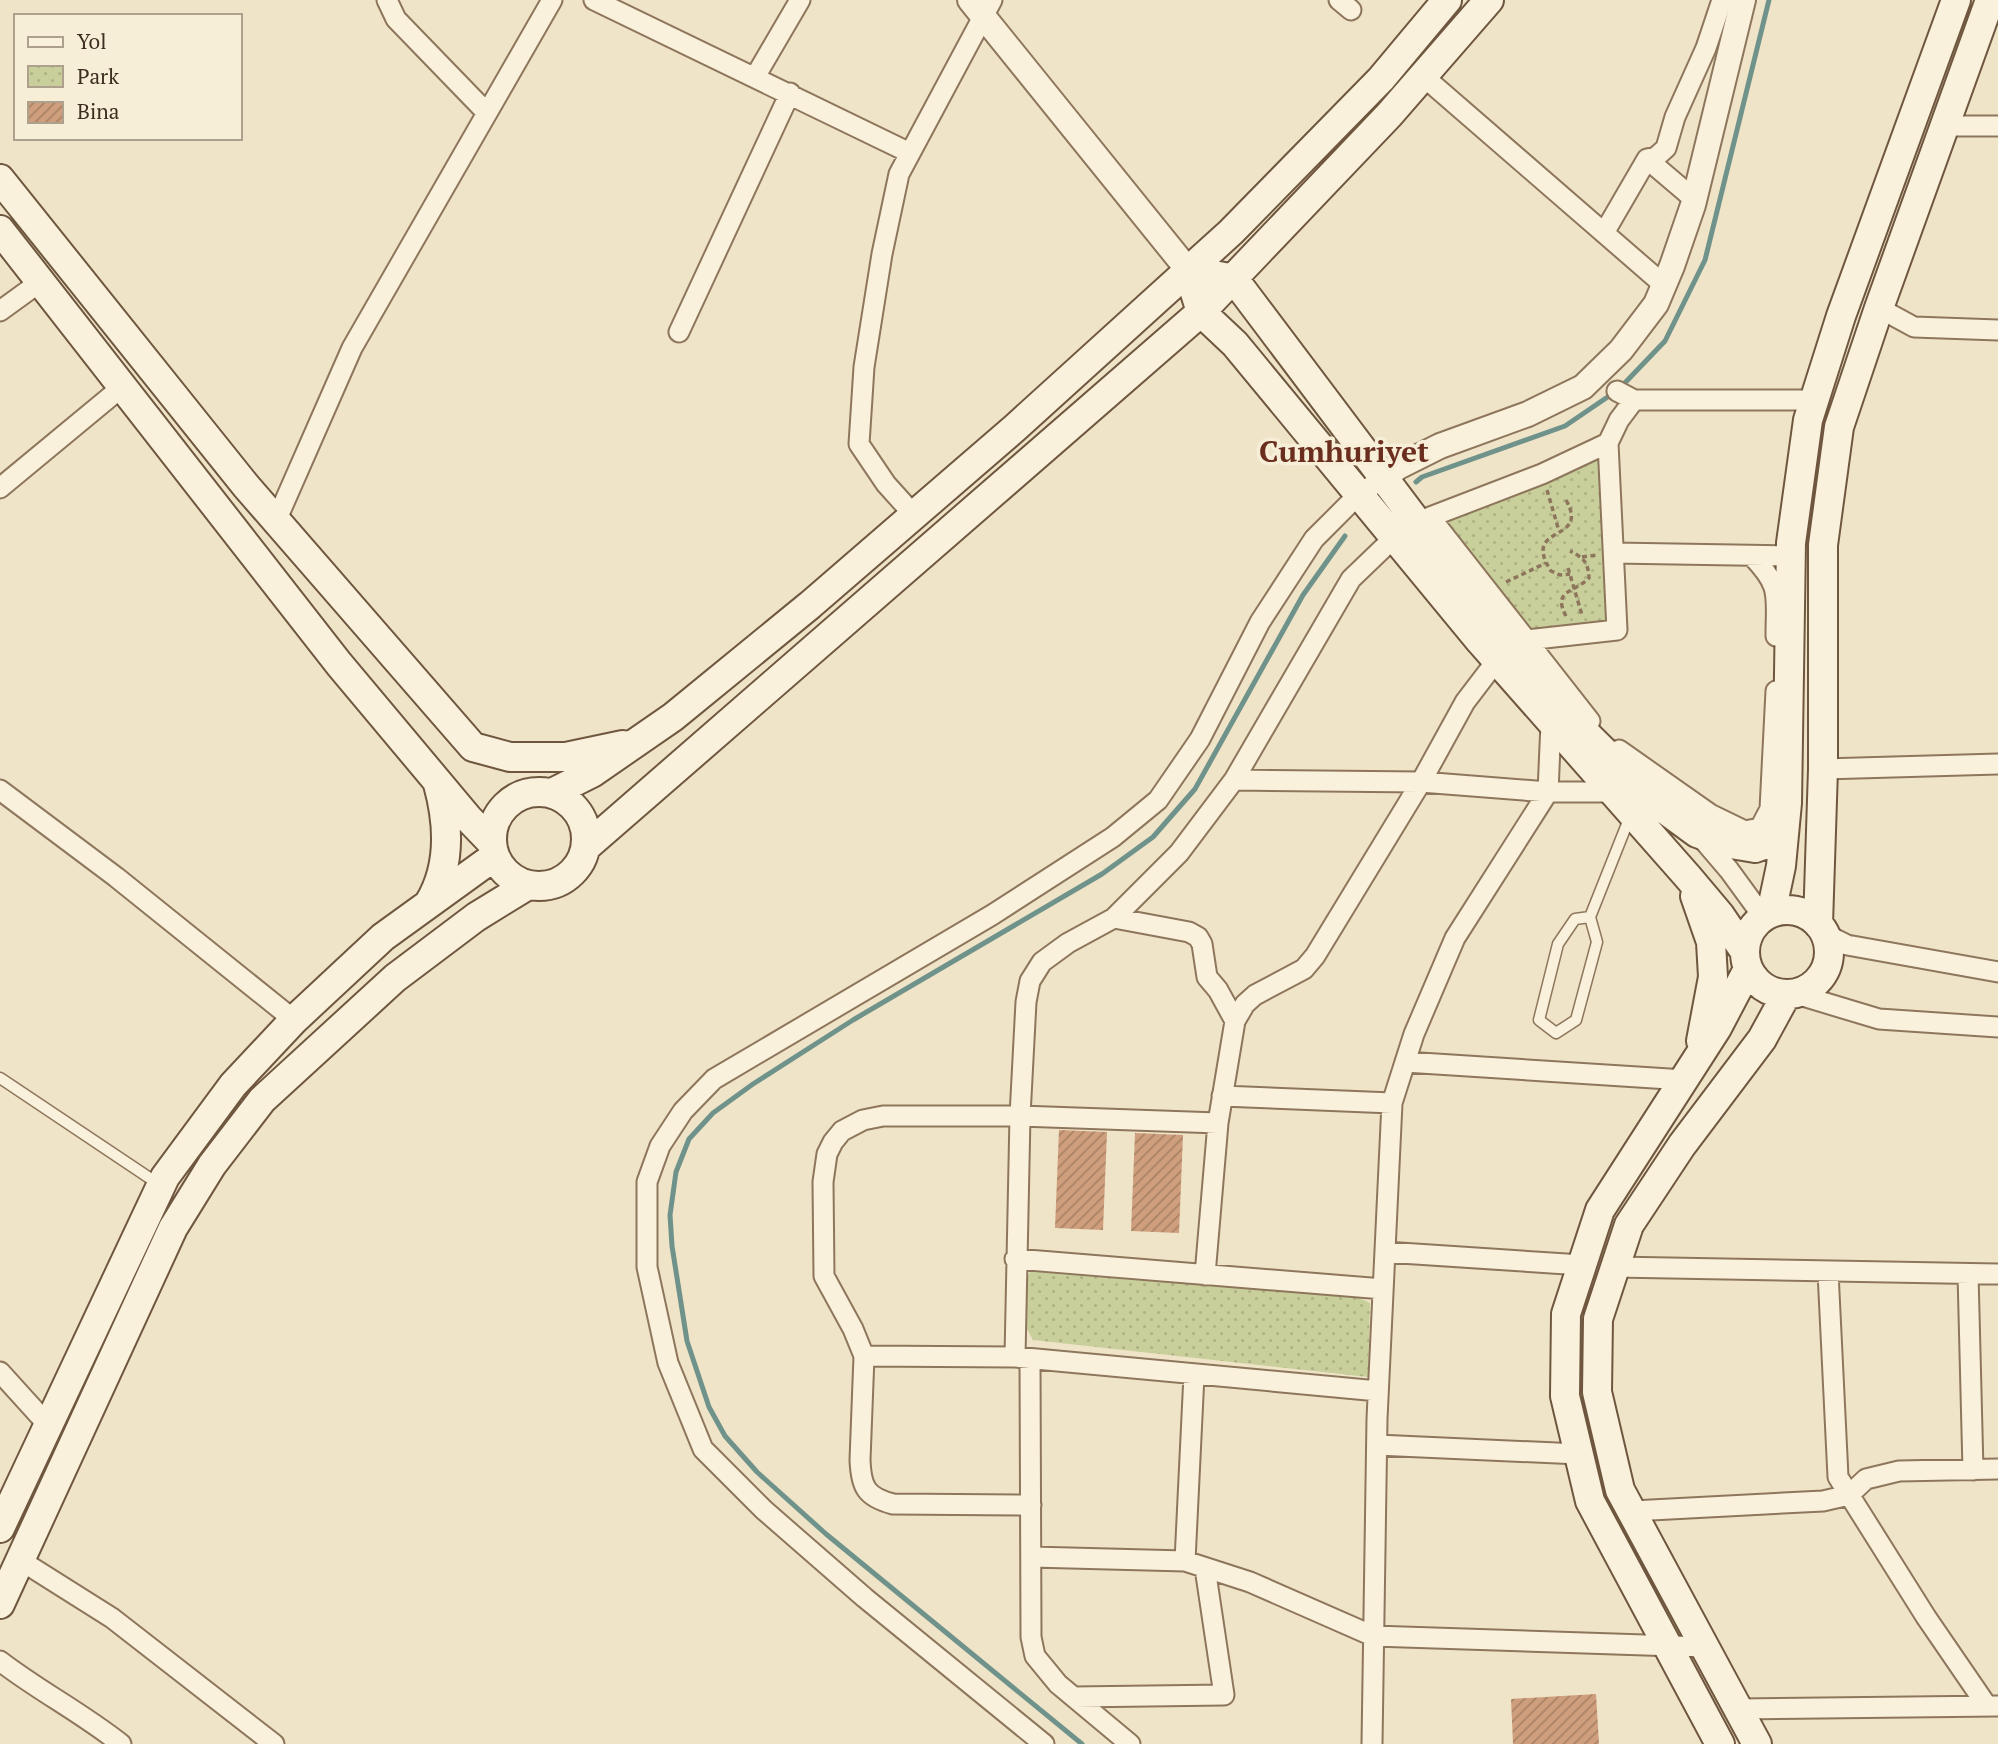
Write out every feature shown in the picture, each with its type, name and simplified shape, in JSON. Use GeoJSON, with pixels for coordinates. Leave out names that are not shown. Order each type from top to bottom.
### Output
{"type":"FeatureCollection","features":[{"type":"Feature","properties":{"kind":"main road"},"geometry":{"type":"LineString","coordinates":[[0,1528],[161,1186],[233,1085],[294,1020],[383,937],[429,904],[493,849],[493,829],[498,816],[507,805],[518,797],[542,793],[592,773],[673,716],[810,605],[1016,427],[1231,232],[1381,79],[1447,0]]}},
{"type":"Feature","properties":{"kind":"main road"},"geometry":{"type":"LineString","coordinates":[[586,847],[1201,312],[1423,76],[1489,0]]}},
{"type":"Feature","properties":{"kind":"main road"},"geometry":{"type":"LineString","coordinates":[[1768,916],[1781,866],[1787,803],[1790,556],[1808,420],[1842,316],[1956,0]]}},
{"type":"Feature","properties":{"kind":"main road"},"geometry":{"type":"LineString","coordinates":[[1188,270],[1234,279],[1384,478],[1497,660],[1720,915],[1758,983],[1767,990],[1791,994],[1807,990],[1824,974],[1829,959],[1822,929],[1823,545],[1839,427],[1878,308],[1990,0]]}},
{"type":"Feature","properties":{"kind":"main road"},"geometry":{"type":"LineString","coordinates":[[0,179],[246,486],[473,747],[542,793],[570,803],[583,820],[586,833],[586,847],[581,862],[572,874],[559,883],[544,887],[528,886],[514,880],[503,869],[493,849],[339,664],[0,230]]}},
{"type":"Feature","properties":{"kind":"main road"},"geometry":{"type":"LineString","coordinates":[[1188,270],[1201,312],[1235,344],[1359,494],[1413,524],[1574,722],[1656,803],[1697,833],[1725,843],[1755,848],[1774,841],[1787,803]]}},
{"type":"Feature","properties":{"kind":"main road"},"geometry":{"type":"LineString","coordinates":[[473,747],[510,757],[566,757],[636,742]]}},
{"type":"Feature","properties":{"kind":"main road"},"geometry":{"type":"LineString","coordinates":[[429,904],[444,871],[446,814],[438,781]]}},
{"type":"Feature","properties":{"kind":"main road"},"geometry":{"type":"LineString","coordinates":[[1688,877],[1711,942],[1713,977],[1691,1070]]}},
{"type":"Feature","properties":{"kind":"main road"},"geometry":{"type":"LineString","coordinates":[[0,1604],[173,1228],[212,1165],[262,1100],[395,978],[476,918],[528,886]]}},
{"type":"Feature","properties":{"kind":"main road"},"geometry":{"type":"LineString","coordinates":[[1720,1744],[1590,1502],[1565,1396],[1566,1314],[1600,1210],[1717,1028],[1746,960],[1750,931],[1778,911],[1806,914],[1822,929]]}},
{"type":"Feature","properties":{"kind":"main road"},"geometry":{"type":"LineString","coordinates":[[1757,1744],[1620,1490],[1597,1392],[1598,1320],[1629,1224],[1682,1145],[1762,1039],[1791,994]]}},
{"type":"Feature","properties":{"kind":"street"},"geometry":{"type":"LineString","coordinates":[[387,0],[396,19],[487,113]]}},
{"type":"Feature","properties":{"kind":"street"},"geometry":{"type":"LineString","coordinates":[[276,521],[352,348],[552,0]]}},
{"type":"Feature","properties":{"kind":"street"},"geometry":{"type":"LineString","coordinates":[[594,0],[910,153]]}},
{"type":"Feature","properties":{"kind":"street"},"geometry":{"type":"LineString","coordinates":[[755,77],[800,0]]}},
{"type":"Feature","properties":{"kind":"street"},"geometry":{"type":"LineString","coordinates":[[1647,159],[1656,158],[1666,148],[1675,117],[1706,48],[1721,0]]}},
{"type":"Feature","properties":{"kind":"street"},"geometry":{"type":"LineString","coordinates":[[1044,1744],[865,1598],[764,1510],[703,1449],[668,1363],[647,1267],[647,1182],[660,1146],[683,1111],[714,1079],[992,915],[1113,837],[1158,800],[1200,739],[1259,622],[1314,540],[1359,494],[1398,467],[1440,446],[1528,414],[1583,387],[1621,350],[1656,304],[1694,199],[1743,0]]}},
{"type":"Feature","properties":{"kind":"street"},"geometry":{"type":"LineString","coordinates":[[914,515],[886,484],[859,444],[864,367],[882,254],[899,174],[982,6],[1188,270]]}},
{"type":"Feature","properties":{"kind":"street"},"geometry":{"type":"LineString","coordinates":[[1423,76],[1664,285]]}},
{"type":"Feature","properties":{"kind":"street"},"geometry":{"type":"LineString","coordinates":[[679,332],[790,93]]}},
{"type":"Feature","properties":{"kind":"street"},"geometry":{"type":"LineString","coordinates":[[1944,126],[1998,126]]}},
{"type":"Feature","properties":{"kind":"street"},"geometry":{"type":"LineString","coordinates":[[1604,233],[1647,159]]}},
{"type":"Feature","properties":{"kind":"street"},"geometry":{"type":"LineString","coordinates":[[1647,159],[1694,199]]}},
{"type":"Feature","properties":{"kind":"street"},"geometry":{"type":"LineString","coordinates":[[0,311],[40,282]]}},
{"type":"Feature","properties":{"kind":"street"},"geometry":{"type":"LineString","coordinates":[[1878,308],[1914,327],[1998,330]]}},
{"type":"Feature","properties":{"kind":"street"},"geometry":{"type":"LineString","coordinates":[[0,488],[122,387]]}},
{"type":"Feature","properties":{"kind":"street"},"geometry":{"type":"LineString","coordinates":[[1527,640],[1586,627],[1617,630],[1608,443],[1619,421],[1626,396],[1814,400]]}},
{"type":"Feature","properties":{"kind":"street"},"geometry":{"type":"LineString","coordinates":[[1130,1744],[1058,1684],[1035,1656],[1031,1636],[1031,1505],[1015,1259],[1026,1002],[1030,981],[1042,962],[1068,943],[1114,918],[1179,853],[1234,780],[1351,579],[1413,524],[1542,474],[1608,443]]}},
{"type":"Feature","properties":{"kind":"street"},"geometry":{"type":"LineString","coordinates":[[1413,524],[1488,591],[1594,725],[1626,757],[1710,814],[1745,831],[1760,828],[1770,809],[1776,679],[1776,589],[1769,573],[1752,556]]}},
{"type":"Feature","properties":{"kind":"street"},"geometry":{"type":"LineString","coordinates":[[1614,553],[1790,556]]}},
{"type":"Feature","properties":{"kind":"street"},"geometry":{"type":"LineString","coordinates":[[1205,1275],[1218,1123],[1236,1021],[1245,1004],[1255,995],[1295,974],[1309,962],[1421,782],[1465,702],[1497,660]]}},
{"type":"Feature","properties":{"kind":"street"},"geometry":{"type":"LineString","coordinates":[[1371,1744],[1378,1391],[1392,1103],[1414,1034],[1455,938],[1548,792],[1551,723]]}},
{"type":"Feature","properties":{"kind":"street"},"geometry":{"type":"LineString","coordinates":[[1823,769],[1998,765]]}},
{"type":"Feature","properties":{"kind":"street"},"geometry":{"type":"LineString","coordinates":[[1234,780],[1421,782],[1548,792],[1611,792]]}},
{"type":"Feature","properties":{"kind":"street"},"geometry":{"type":"LineString","coordinates":[[0,790],[116,877],[294,1020]]}},
{"type":"Feature","properties":{"kind":"street"},"geometry":{"type":"LineString","coordinates":[[1697,833],[1768,916]]}},
{"type":"Feature","properties":{"kind":"street"},"geometry":{"type":"LineString","coordinates":[[1114,918],[1189,932],[1198,937],[1202,944],[1207,977],[1236,1021]]}},
{"type":"Feature","properties":{"kind":"street"},"geometry":{"type":"LineString","coordinates":[[1822,929],[1847,945],[1998,972]]}},
{"type":"Feature","properties":{"kind":"street"},"geometry":{"type":"LineString","coordinates":[[1791,994],[1880,1019],[1998,1027]]}},
{"type":"Feature","properties":{"kind":"street"},"geometry":{"type":"LineString","coordinates":[[1405,1062],[1691,1070]]}},
{"type":"Feature","properties":{"kind":"street"},"geometry":{"type":"LineString","coordinates":[[1222,1096],[1392,1103]]}},
{"type":"Feature","properties":{"kind":"street"},"geometry":{"type":"LineString","coordinates":[[1031,1505],[893,1504],[878,1500],[866,1490],[860,1478],[864,1356],[853,1329],[824,1276],[823,1182],[827,1154],[842,1131],[863,1120],[883,1116],[1020,1116],[1218,1123]]}},
{"type":"Feature","properties":{"kind":"street"},"geometry":{"type":"LineString","coordinates":[[1385,1252],[1582,1265]]}},
{"type":"Feature","properties":{"kind":"street"},"geometry":{"type":"LineString","coordinates":[[1015,1259],[1383,1289]]}},
{"type":"Feature","properties":{"kind":"street"},"geometry":{"type":"LineString","coordinates":[[1615,1267],[1998,1274]]}},
{"type":"Feature","properties":{"kind":"street"},"geometry":{"type":"LineString","coordinates":[[1828,1272],[1838,1477],[1926,1618],[1992,1706]]}},
{"type":"Feature","properties":{"kind":"street"},"geometry":{"type":"LineString","coordinates":[[1968,1274],[1973,1470]]}},
{"type":"Feature","properties":{"kind":"street"},"geometry":{"type":"LineString","coordinates":[[864,1356],[1023,1358],[1378,1391]]}},
{"type":"Feature","properties":{"kind":"street"},"geometry":{"type":"LineString","coordinates":[[0,1372],[48,1425]]}},
{"type":"Feature","properties":{"kind":"street"},"geometry":{"type":"LineString","coordinates":[[1185,1561],[1194,1375]]}},
{"type":"Feature","properties":{"kind":"street"},"geometry":{"type":"LineString","coordinates":[[1377,1445],[1579,1454]]}},
{"type":"Feature","properties":{"kind":"street"},"geometry":{"type":"LineString","coordinates":[[1632,1511],[1823,1501],[1849,1495],[1866,1479],[1899,1471],[1998,1469]]}},
{"type":"Feature","properties":{"kind":"street"},"geometry":{"type":"LineString","coordinates":[[1032,1557],[1185,1561],[1250,1582],[1373,1636],[1705,1647]]}},
{"type":"Feature","properties":{"kind":"street"},"geometry":{"type":"LineString","coordinates":[[20,1560],[112,1618],[274,1744]]}},
{"type":"Feature","properties":{"kind":"street"},"geometry":{"type":"LineString","coordinates":[[1074,1697],[1224,1695],[1205,1567]]}},
{"type":"Feature","properties":{"kind":"street"},"geometry":{"type":"LineString","coordinates":[[0,1661],[58,1701],[89,1718],[121,1744]]}},
{"type":"Feature","properties":{"kind":"street"},"geometry":{"type":"LineString","coordinates":[[1738,1709],[1992,1706]]}},
{"type":"Feature","properties":{"kind":"lane"},"geometry":{"type":"LineString","coordinates":[[1590,917],[1575,919],[1558,944],[1539,1020],[1556,1033],[1576,1020],[1597,942],[1590,917],[1627,824],[1633,816]]}},
{"type":"Feature","properties":{"kind":"lane"},"geometry":{"type":"LineString","coordinates":[[0,1078],[161,1186]]}},
{"type":"Feature","properties":{"kind":"path"},"geometry":{"type":"LineString","coordinates":[[1542,474],[1559,531]]}},
{"type":"Feature","properties":{"kind":"path"},"geometry":{"type":"LineString","coordinates":[[1566,500],[1572,510],[1571,522],[1567,528],[1545,542],[1542,550],[1551,571],[1570,575]]}},
{"type":"Feature","properties":{"kind":"path"},"geometry":{"type":"LineString","coordinates":[[1570,551],[1582,556],[1588,565],[1589,578],[1565,592],[1562,597],[1563,609],[1567,618],[1586,627]]}},
{"type":"Feature","properties":{"kind":"path"},"geometry":{"type":"LineString","coordinates":[[1488,591],[1546,563]]}},
{"type":"Feature","properties":{"kind":"path"},"geometry":{"type":"LineString","coordinates":[[1568,568],[1586,627]]}},
{"type":"Feature","properties":{"kind":"green space"},"geometry":{"type":"Polygon","coordinates":[[[1605,449],[1614,628],[1529,638],[1435,518],[1605,449]]]}},
{"type":"Feature","properties":{"kind":"green space"},"geometry":{"type":"Polygon","coordinates":[[[1032,1269],[1358,1297],[1370,1303],[1368,1377],[1033,1340],[1027,1329],[1027,1277],[1032,1269]]]}},
{"type":"Feature","properties":{"kind":"building"},"geometry":{"type":"Polygon","coordinates":[[[1059,1130],[1107,1132],[1103,1230],[1055,1228],[1059,1130]]]}},
{"type":"Feature","properties":{"kind":"building"},"geometry":{"type":"Polygon","coordinates":[[[1135,1133],[1183,1135],[1179,1233],[1131,1231],[1135,1133]]]}},
{"type":"Feature","properties":{"kind":"building"},"geometry":{"type":"Polygon","coordinates":[[[1596,1694],[1599,1744],[1513,1744],[1511,1699],[1596,1694]]]}},
{"type":"Feature","properties":{"kind":"waterway"},"geometry":{"type":"LineString","coordinates":[[1620,388],[1665,341],[1705,260],[1769,0]]}},
{"type":"Feature","properties":{"kind":"waterway"},"geometry":{"type":"LineString","coordinates":[[1416,482],[1422,477],[1565,426],[1612,394]]}},
{"type":"Feature","properties":{"kind":"waterway"},"geometry":{"type":"LineString","coordinates":[[1082,1744],[826,1534],[757,1472],[725,1436],[709,1407],[687,1341],[672,1246],[670,1215],[676,1172],[689,1139],[713,1113],[753,1084],[853,1020],[1102,874],[1153,837],[1195,789],[1303,595],[1345,536]]}},
{"type":"Feature","properties":{"kind":"district","name":"Cumhuriyet"},"geometry":{"type":"Point","coordinates":[1344,451]}}]}
